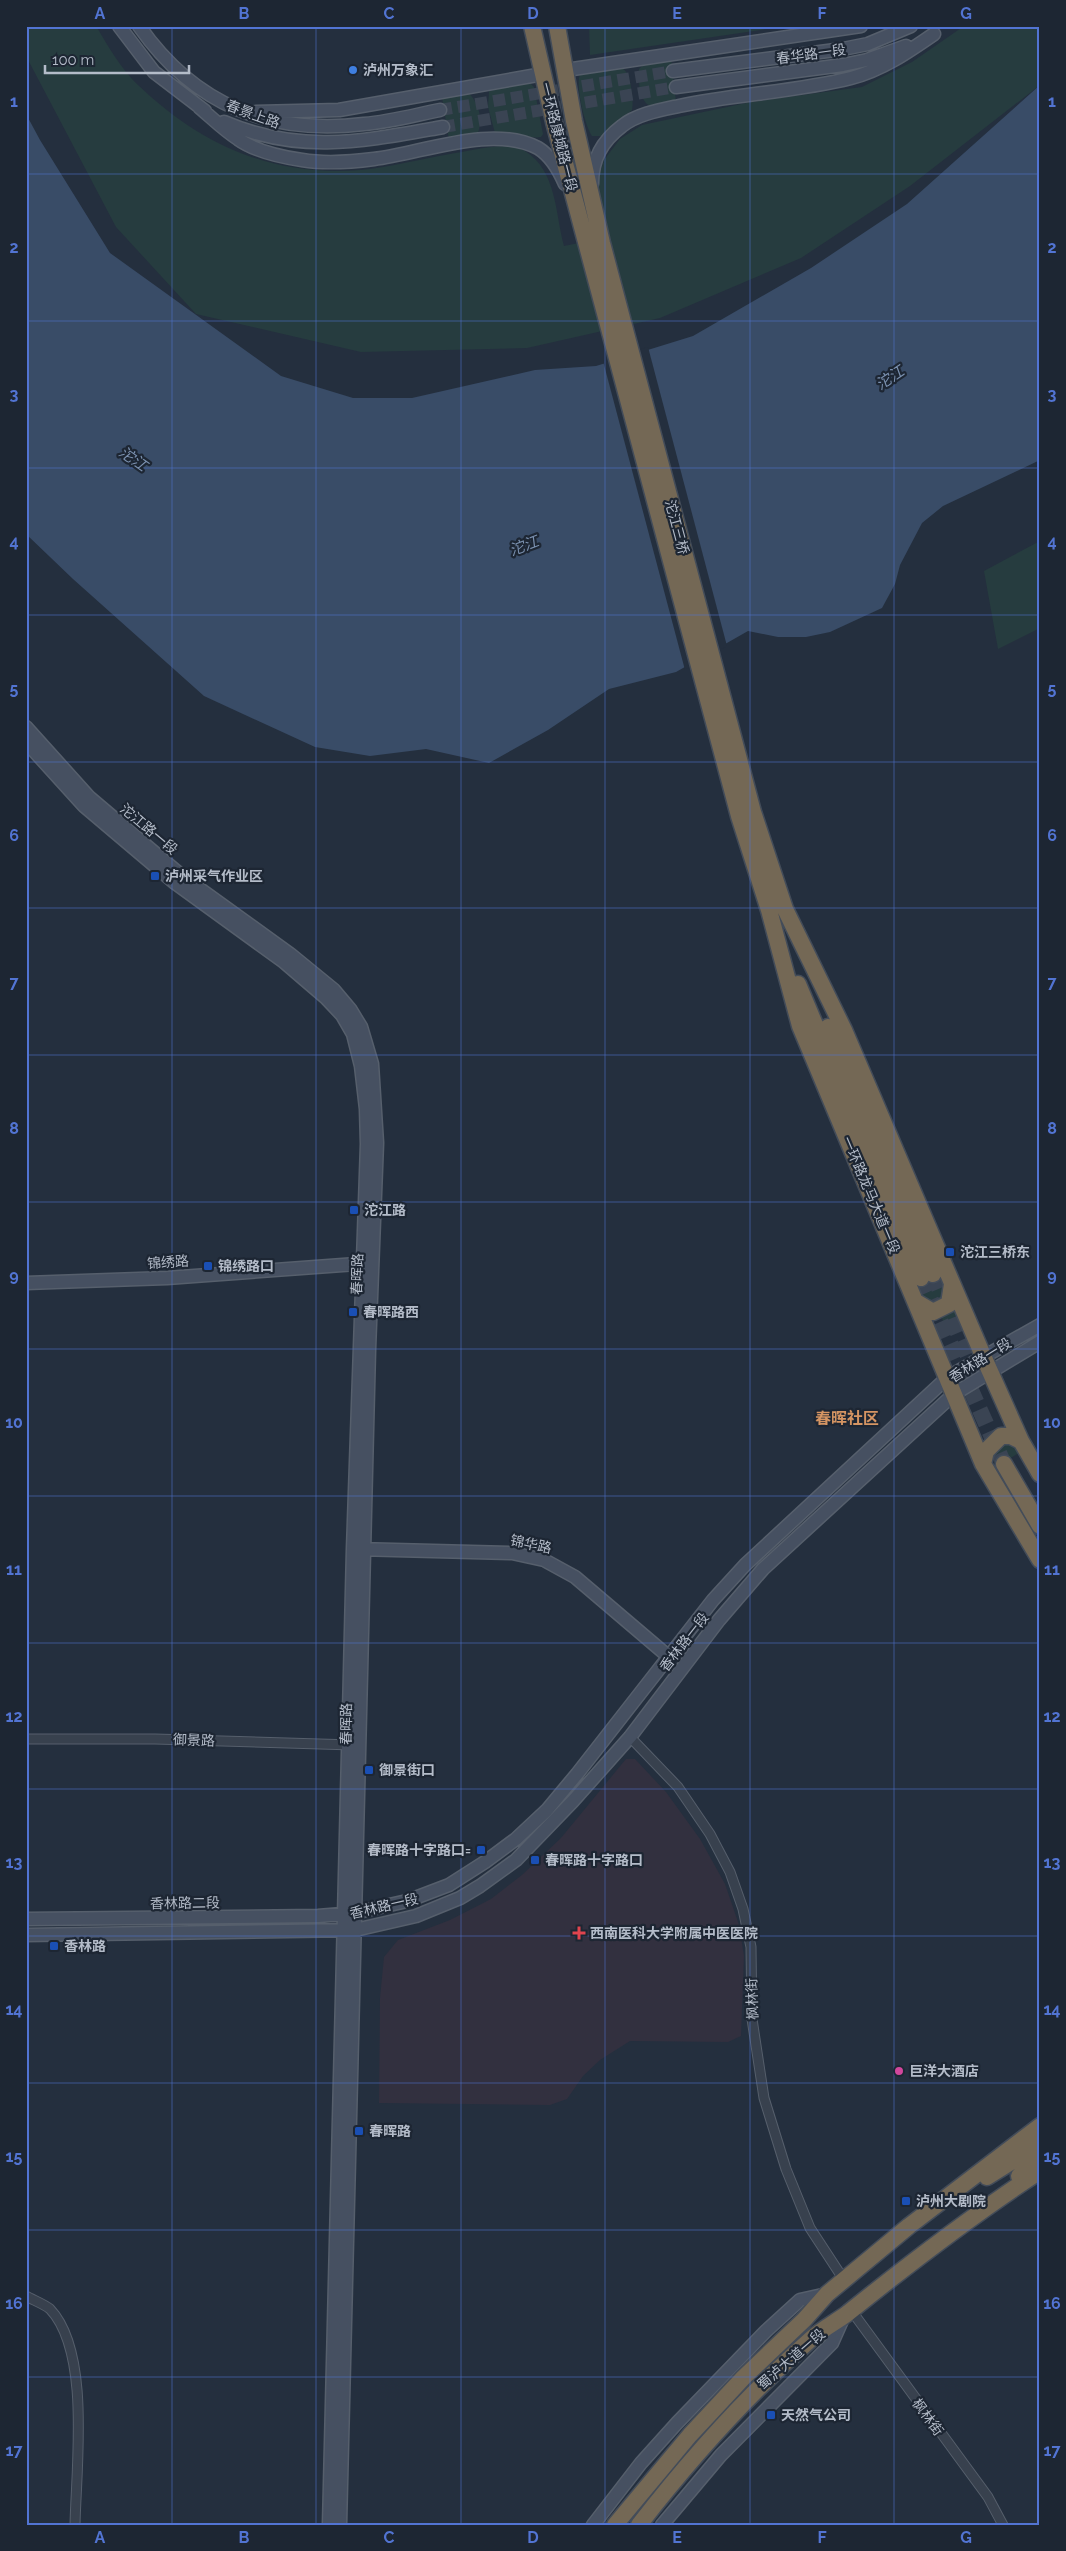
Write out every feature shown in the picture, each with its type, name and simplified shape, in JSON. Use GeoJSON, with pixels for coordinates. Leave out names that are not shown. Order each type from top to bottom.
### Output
{"type":"FeatureCollection","features":[{"type":"Feature","properties":{"kind":"highway","name":"一环路康城路一段"},"geometry":{"type":"LineString","coordinates":[[532,26],[543,74],[595,245]]}},
{"type":"Feature","properties":{"kind":"highway","name":"一环路康城路一段"},"geometry":{"type":"LineString","coordinates":[[557,26],[595,245]]}},
{"type":"Feature","properties":{"kind":"highway","name":"沱江三桥"},"geometry":{"type":"LineString","coordinates":[[595,245],[746,814]]}},
{"type":"Feature","properties":{"kind":"highway","name":"一环路龙马大道一段"},"geometry":{"type":"LineString","coordinates":[[746,814],[777,909],[800,1026],[983,1464],[1040,1560]]}},
{"type":"Feature","properties":{"kind":"highway","name":"一环路龙马大道一段"},"geometry":{"type":"LineString","coordinates":[[777,909],[844,1030],[987,1364],[1021,1441],[1040,1474]]}},
{"type":"Feature","properties":{"kind":"highway"},"geometry":{"type":"LineString","coordinates":[[777,909],[927,1276]]}},
{"type":"Feature","properties":{"kind":"highway"},"geometry":{"type":"LineString","coordinates":[[916,1302],[933,1312],[942,1309],[949,1304],[952,1283]]}},
{"type":"Feature","properties":{"kind":"highway"},"geometry":{"type":"LineString","coordinates":[[983,1464],[986,1451],[1001,1436],[1011,1436],[1021,1441]]}},
{"type":"Feature","properties":{"kind":"highway"},"geometry":{"type":"LineString","coordinates":[[1040,1506],[1008,1461],[1040,1526]]}},
{"type":"Feature","properties":{"kind":"highway"},"geometry":{"type":"LineString","coordinates":[[944,2200],[1040,2126]]}},
{"type":"Feature","properties":{"kind":"highway"},"geometry":{"type":"LineString","coordinates":[[944,2200],[1020,2158],[1040,2144]]}},
{"type":"Feature","properties":{"kind":"highway"},"geometry":{"type":"LineString","coordinates":[[992,2202],[1040,2158]]}},
{"type":"Feature","properties":{"kind":"highway"},"geometry":{"type":"LineString","coordinates":[[992,2202],[1040,2171]]}},
{"type":"Feature","properties":{"kind":"highway","name":"蜀泸大道一段"},"geometry":{"type":"LineString","coordinates":[[615,2525],[690,2435],[744,2377],[804,2320],[827,2294],[944,2200]]}},
{"type":"Feature","properties":{"kind":"highway","name":"蜀泸大道一段"},"geometry":{"type":"LineString","coordinates":[[638,2525],[671,2483],[751,2395],[813,2337],[848,2313],[906,2265],[992,2202]]}},
{"type":"Feature","properties":{"kind":"main road","name":"春景上路"},"geometry":{"type":"LineString","coordinates":[[120,26],[154,72],[199,108],[241,130],[285,141],[329,143],[352,142],[443,127]]}},
{"type":"Feature","properties":{"kind":"main road","name":"春景上路"},"geometry":{"type":"LineString","coordinates":[[140,26],[169,62],[197,86],[240,110],[266,120],[310,127],[366,124],[440,110]]}},
{"type":"Feature","properties":{"kind":"main road"},"geometry":{"type":"LineString","coordinates":[[566,70],[861,26]]}},
{"type":"Feature","properties":{"kind":"main road","name":"春华路一段"},"geometry":{"type":"LineString","coordinates":[[673,70],[843,49],[868,44],[911,26]]}},
{"type":"Feature","properties":{"kind":"main road"},"geometry":{"type":"LineString","coordinates":[[595,245],[592,173],[596,156],[603,144],[623,125],[659,111],[692,104],[851,78],[893,61],[938,30]]}},
{"type":"Feature","properties":{"kind":"main road","name":"春华路一段"},"geometry":{"type":"LineString","coordinates":[[676,87],[867,60],[938,30]]}},
{"type":"Feature","properties":{"kind":"main road"},"geometry":{"type":"LineString","coordinates":[[240,110],[271,113],[339,110],[543,74]]}},
{"type":"Feature","properties":{"kind":"main road"},"geometry":{"type":"LineString","coordinates":[[199,108],[239,140],[281,156],[303,160],[325,162],[375,159],[487,139],[506,138],[529,144],[549,157],[559,170],[595,245]]}},
{"type":"Feature","properties":{"kind":"main road","name":"沱江路一段"},"geometry":{"type":"LineString","coordinates":[[26,727],[96,803],[182,876],[290,954],[334,990],[350,1009],[361,1027],[362,1047]]}},
{"type":"Feature","properties":{"kind":"main road","name":"沱江路一段"},"geometry":{"type":"LineString","coordinates":[[26,742],[84,806],[175,884],[284,962],[326,998],[342,1015],[362,1047]]}},
{"type":"Feature","properties":{"kind":"main road","name":"春晖路"},"geometry":{"type":"LineString","coordinates":[[340,2525],[349,1913],[367,1263],[376,1112],[372,1064],[362,1047]]}},
{"type":"Feature","properties":{"kind":"main road","name":"锦绣路"},"geometry":{"type":"LineString","coordinates":[[26,1283],[167,1278],[367,1263]]}},
{"type":"Feature","properties":{"kind":"main road","name":"香林路一段"},"geometry":{"type":"LineString","coordinates":[[349,1930],[416,1916],[460,1898],[498,1875],[544,1833],[630,1736],[719,1620],[763,1570],[987,1364],[1040,1326]]}},
{"type":"Feature","properties":{"kind":"main road","name":"香林路一段"},"geometry":{"type":"LineString","coordinates":[[349,1913],[406,1901],[449,1885],[486,1862],[516,1839],[546,1810],[577,1774],[713,1600],[744,1565],[948,1377],[987,1364],[1040,1342]]}},
{"type":"Feature","properties":{"kind":"main road","name":"锦华路"},"geometry":{"type":"LineString","coordinates":[[359,1551],[512,1553],[544,1560],[575,1577],[667,1659]]}},
{"type":"Feature","properties":{"kind":"main road","name":"香林路二段"},"geometry":{"type":"LineString","coordinates":[[26,1919],[318,1916],[349,1913]]}},
{"type":"Feature","properties":{"kind":"main road"},"geometry":{"type":"LineString","coordinates":[[26,1935],[349,1930]]}},
{"type":"Feature","properties":{"kind":"main road","name":"春晖路"},"geometry":{"type":"LineString","coordinates":[[329,2525],[349,1930]]}},
{"type":"Feature","properties":{"kind":"main road"},"geometry":{"type":"LineString","coordinates":[[592,2525],[641,2463],[766,2331],[800,2300],[827,2294]]}},
{"type":"Feature","properties":{"kind":"main road"},"geometry":{"type":"LineString","coordinates":[[662,2525],[722,2455],[832,2343],[848,2313]]}},
{"type":"Feature","properties":{"kind":"street","name":"枫林街"},"geometry":{"type":"LineString","coordinates":[[630,1736],[678,1787],[710,1834],[730,1872],[743,1909],[751,1947],[752,2019],[764,2098],[786,2169],[810,2228],[844,2280]]}},
{"type":"Feature","properties":{"kind":"street","name":"御景路"},"geometry":{"type":"LineString","coordinates":[[26,1739],[154,1739],[355,1745]]}},
{"type":"Feature","properties":{"kind":"street"},"geometry":{"type":"LineString","coordinates":[[26,2296],[49,2308],[64,2330],[72,2350],[78,2395],[75,2525]]}},
{"type":"Feature","properties":{"kind":"street","name":"枫林街"},"geometry":{"type":"LineString","coordinates":[[848,2313],[988,2497],[1003,2525]]}},
{"type":"Feature","properties":{"kind":"shaded area","name":"西南医科大学附属中医医院"},"geometry":{"type":"Polygon","coordinates":[[[626,1759],[635,1759],[666,1792],[700,1839],[725,1884],[739,1925],[744,1956],[741,2036],[728,2042],[630,2041],[600,2060],[583,2076],[567,2099],[550,2105],[379,2103],[380,1998],[384,1957],[398,1940],[450,1920],[491,1899],[522,1875],[561,1838],[626,1759]]]}},
{"type":"Feature","properties":{"kind":"green space"},"geometry":{"type":"Polygon","coordinates":[[[26,26],[96,26],[126,72],[162,106],[187,125],[213,140],[240,153],[268,162],[297,168],[328,171],[361,170],[488,147],[508,146],[525,151],[535,159],[549,181],[564,246],[609,237],[601,210],[597,182],[604,160],[620,139],[642,125],[751,102],[862,87],[912,62],[964,26],[1040,26],[1040,85],[910,186],[801,258],[660,318],[527,348],[361,352],[196,314],[116,227],[26,56],[26,26]]]}},
{"type":"Feature","properties":{"kind":"green space"},"geometry":{"type":"Polygon","coordinates":[[[589,26],[788,26],[590,55],[589,26]]]}},
{"type":"Feature","properties":{"kind":"green space"},"geometry":{"type":"Polygon","coordinates":[[[671,58],[676,102],[652,106],[644,101],[642,96],[639,69],[644,64],[671,58]]]}},
{"type":"Feature","properties":{"kind":"green space"},"geometry":{"type":"Polygon","coordinates":[[[622,68],[630,81],[633,100],[632,110],[602,136],[592,136],[586,124],[582,106],[579,87],[580,75],[622,68]]]}},
{"type":"Feature","properties":{"kind":"green space"},"geometry":{"type":"Polygon","coordinates":[[[529,82],[534,87],[543,134],[541,137],[495,133],[488,107],[489,91],[529,82]]]}},
{"type":"Feature","properties":{"kind":"green space"},"geometry":{"type":"Polygon","coordinates":[[[468,92],[475,101],[479,111],[478,133],[449,140],[442,97],[468,92]]]}},
{"type":"Feature","properties":{"kind":"green space"},"geometry":{"type":"Polygon","coordinates":[[[1040,541],[1040,628],[998,649],[984,571],[1040,541]]]}},
{"type":"Feature","properties":{"kind":"green space"},"geometry":{"type":"Polygon","coordinates":[[[939,1275],[944,1288],[942,1299],[933,1303],[921,1297],[915,1282],[939,1275]]]}},
{"type":"Feature","properties":{"kind":"green space"},"geometry":{"type":"Polygon","coordinates":[[[953,1309],[960,1323],[946,1329],[941,1316],[953,1309]]]}},
{"type":"Feature","properties":{"kind":"green space"},"geometry":{"type":"Polygon","coordinates":[[[1007,1443],[1016,1447],[1019,1453],[996,1467],[992,1456],[994,1450],[1007,1443]]]}},
{"type":"Feature","properties":{"kind":"water","name":"沱江"},"geometry":{"type":"Polygon","coordinates":[[[1040,85],[1040,460],[943,506],[922,523],[900,565],[895,584],[882,608],[830,632],[806,637],[778,637],[748,631],[676,672],[609,689],[548,730],[489,763],[426,749],[370,756],[315,747],[204,696],[73,579],[26,534],[26,114],[110,253],[281,376],[353,398],[412,398],[535,370],[596,366],[693,336],[811,268],[907,204],[1040,85]]]}},
{"type":"Feature","properties":{"kind":"pier"},"geometry":{"type":"Polygon","coordinates":[[[648,347],[727,646],[685,670],[603,361],[648,347]]]}},
{"type":"Feature","properties":{"kind":"tunnel"},"geometry":{"type":"LineString","coordinates":[[440,110],[673,71]]}},
{"type":"Feature","properties":{"kind":"tunnel"},"geometry":{"type":"LineString","coordinates":[[443,127],[676,87]]}},
{"type":"Feature","properties":{"kind":"tunnel"},"geometry":{"type":"LineString","coordinates":[[933,1274],[976,1375]]}},
{"type":"Feature","properties":{"kind":"tunnel"},"geometry":{"type":"LineString","coordinates":[[921,1278],[1004,1464]]}},
{"type":"Feature","properties":{"kind":"place","name":"泸州万象汇"},"geometry":{"type":"Point","coordinates":[353,70]}},
{"type":"Feature","properties":{"kind":"place","name":"泸州采气作业区"},"geometry":{"type":"Point","coordinates":[155,876]}},
{"type":"Feature","properties":{"kind":"place","name":"沱江路"},"geometry":{"type":"Point","coordinates":[354,1210]}},
{"type":"Feature","properties":{"kind":"place","name":"沱江三桥东"},"geometry":{"type":"Point","coordinates":[950,1252]}},
{"type":"Feature","properties":{"kind":"place","name":"锦绣路口"},"geometry":{"type":"Point","coordinates":[208,1266]}},
{"type":"Feature","properties":{"kind":"place","name":"春晖路西"},"geometry":{"type":"Point","coordinates":[353,1312]}},
{"type":"Feature","properties":{"kind":"place","name":"御景街口"},"geometry":{"type":"Point","coordinates":[369,1770]}},
{"type":"Feature","properties":{"kind":"place","name":"春晖路十字路口="},"geometry":{"type":"Point","coordinates":[481,1850]}},
{"type":"Feature","properties":{"kind":"place","name":"春晖路十字路口"},"geometry":{"type":"Point","coordinates":[535,1860]}},
{"type":"Feature","properties":{"kind":"place","name":"西南医科大学附属中医医院"},"geometry":{"type":"Point","coordinates":[579,1933]}},
{"type":"Feature","properties":{"kind":"place","name":"香林路"},"geometry":{"type":"Point","coordinates":[54,1946]}},
{"type":"Feature","properties":{"kind":"place","name":"巨洋大酒店"},"geometry":{"type":"Point","coordinates":[899,2071]}},
{"type":"Feature","properties":{"kind":"place","name":"春晖路"},"geometry":{"type":"Point","coordinates":[359,2131]}},
{"type":"Feature","properties":{"kind":"place","name":"泸州大剧院"},"geometry":{"type":"Point","coordinates":[906,2201]}},
{"type":"Feature","properties":{"kind":"place","name":"天然气公司"},"geometry":{"type":"Point","coordinates":[771,2415]}},
{"type":"Feature","properties":{"kind":"district","name":"春晖社区"},"geometry":{"type":"Point","coordinates":[847,1418]}}]}
